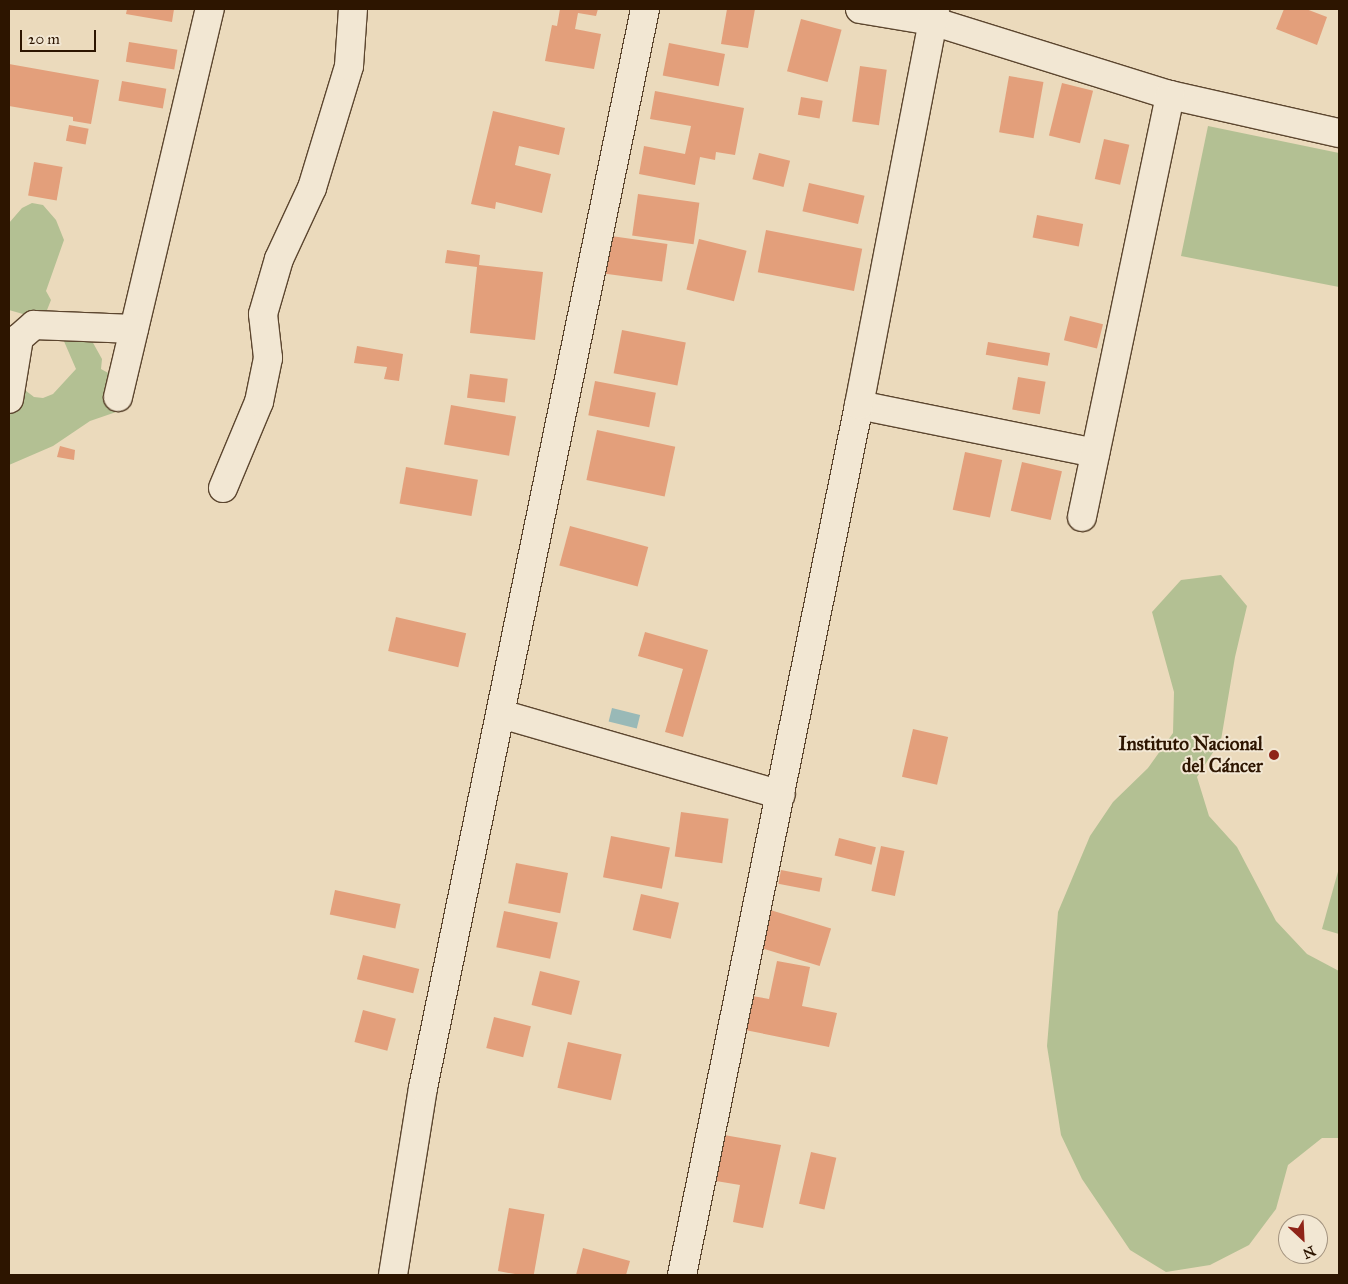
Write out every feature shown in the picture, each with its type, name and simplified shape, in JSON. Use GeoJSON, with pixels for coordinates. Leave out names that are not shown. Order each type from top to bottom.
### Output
{"type":"FeatureCollection","features":[{"type":"Feature","properties":{"kind":"street"},"geometry":{"type":"LineString","coordinates":[[118,397],[210,9]]}},
{"type":"Feature","properties":{"kind":"street"},"geometry":{"type":"LineString","coordinates":[[223,488],[258,402],[268,358],[263,314],[279,259],[312,188],[349,66],[353,9]]}},
{"type":"Feature","properties":{"kind":"street"},"geometry":{"type":"LineString","coordinates":[[393,1275],[423,1088],[644,9]]}},
{"type":"Feature","properties":{"kind":"street"},"geometry":{"type":"LineString","coordinates":[[860,9],[933,15],[1170,95],[1339,133]]}},
{"type":"Feature","properties":{"kind":"street"},"geometry":{"type":"LineString","coordinates":[[682,1275],[859,405],[933,15]]}},
{"type":"Feature","properties":{"kind":"street"},"geometry":{"type":"LineString","coordinates":[[1082,517],[1170,95]]}},
{"type":"Feature","properties":{"kind":"street"},"geometry":{"type":"LineString","coordinates":[[9,399],[19,338],[34,325],[134,329]]}},
{"type":"Feature","properties":{"kind":"street"},"geometry":{"type":"LineString","coordinates":[[859,405],[1095,453]]}},
{"type":"Feature","properties":{"kind":"street"},"geometry":{"type":"LineString","coordinates":[[501,714],[781,795]]}},
{"type":"Feature","properties":{"kind":"green space"},"geometry":{"type":"Polygon","coordinates":[[[1208,126],[1339,153],[1339,287],[1181,256],[1208,126]]]}},
{"type":"Feature","properties":{"kind":"green space"},"geometry":{"type":"Polygon","coordinates":[[[32,203],[43,205],[56,220],[64,240],[46,291],[51,300],[47,310],[37,318],[9,310],[9,223],[22,208],[32,203]]]}},
{"type":"Feature","properties":{"kind":"green space"},"geometry":{"type":"Polygon","coordinates":[[[63,339],[92,341],[102,359],[101,369],[110,374],[127,401],[122,410],[90,421],[53,446],[9,465],[9,383],[17,384],[34,397],[43,398],[53,394],[76,369],[63,339]]]}},
{"type":"Feature","properties":{"kind":"green space"},"geometry":{"type":"Polygon","coordinates":[[[1221,575],[1247,606],[1235,657],[1221,740],[1197,777],[1209,816],[1237,847],[1276,921],[1307,954],[1339,971],[1339,1138],[1322,1138],[1288,1165],[1276,1209],[1249,1245],[1210,1265],[1166,1272],[1130,1250],[1082,1179],[1061,1135],[1047,1046],[1058,912],[1090,836],[1113,802],[1148,768],[1173,733],[1174,692],[1152,612],[1181,580],[1221,575]]]}},
{"type":"Feature","properties":{"kind":"green space"},"geometry":{"type":"Polygon","coordinates":[[[1339,868],[1339,934],[1322,929],[1339,868]]]}},
{"type":"Feature","properties":{"kind":"water"},"geometry":{"type":"Polygon","coordinates":[[[612,708],[640,715],[637,729],[609,722],[612,708]]]}},
{"type":"Feature","properties":{"kind":"building"},"geometry":{"type":"Polygon","coordinates":[[[127,9],[174,9],[172,22],[126,14],[127,9]]]}},
{"type":"Feature","properties":{"kind":"building"},"geometry":{"type":"Polygon","coordinates":[[[560,9],[598,9],[596,16],[578,13],[575,29],[601,34],[594,69],[545,61],[552,25],[557,26],[560,9]]]}},
{"type":"Feature","properties":{"kind":"building"},"geometry":{"type":"Polygon","coordinates":[[[727,9],[755,9],[748,48],[721,44],[727,9]]]}},
{"type":"Feature","properties":{"kind":"building"},"geometry":{"type":"Polygon","coordinates":[[[1284,9],[1306,9],[1327,17],[1317,45],[1276,29],[1284,9]]]}},
{"type":"Feature","properties":{"kind":"building"},"geometry":{"type":"Polygon","coordinates":[[[801,19],[842,30],[828,82],[787,71],[801,19]]]}},
{"type":"Feature","properties":{"kind":"building"},"geometry":{"type":"Polygon","coordinates":[[[129,42],[177,50],[174,69],[126,62],[129,42]]]}},
{"type":"Feature","properties":{"kind":"building"},"geometry":{"type":"Polygon","coordinates":[[[669,43],[725,54],[719,86],[663,75],[669,43]]]}},
{"type":"Feature","properties":{"kind":"building"},"geometry":{"type":"Polygon","coordinates":[[[9,64],[99,80],[91,124],[73,121],[73,117],[9,106],[9,64]]]}},
{"type":"Feature","properties":{"kind":"building"},"geometry":{"type":"Polygon","coordinates":[[[860,66],[887,70],[879,125],[852,121],[860,66]]]}},
{"type":"Feature","properties":{"kind":"building"},"geometry":{"type":"Polygon","coordinates":[[[1009,76],[1043,82],[1034,138],[999,132],[1009,76]]]}},
{"type":"Feature","properties":{"kind":"building"},"geometry":{"type":"Polygon","coordinates":[[[122,81],[166,89],[163,109],[119,101],[122,81]]]}},
{"type":"Feature","properties":{"kind":"building"},"geometry":{"type":"Polygon","coordinates":[[[1062,83],[1093,91],[1080,143],[1049,135],[1062,83]]]}},
{"type":"Feature","properties":{"kind":"building"},"geometry":{"type":"Polygon","coordinates":[[[655,91],[744,108],[735,155],[716,152],[715,160],[700,157],[695,185],[639,174],[644,146],[685,154],[691,126],[650,119],[655,91]]]}},
{"type":"Feature","properties":{"kind":"building"},"geometry":{"type":"Polygon","coordinates":[[[801,97],[823,101],[820,119],[798,115],[801,97]]]}},
{"type":"Feature","properties":{"kind":"building"},"geometry":{"type":"Polygon","coordinates":[[[493,111],[565,128],[559,155],[519,146],[515,165],[551,174],[542,213],[496,202],[495,209],[471,204],[493,111]]]}},
{"type":"Feature","properties":{"kind":"building"},"geometry":{"type":"Polygon","coordinates":[[[69,125],[89,129],[86,145],[66,141],[69,125]]]}},
{"type":"Feature","properties":{"kind":"building"},"geometry":{"type":"Polygon","coordinates":[[[1104,139],[1129,145],[1120,185],[1095,179],[1104,139]]]}},
{"type":"Feature","properties":{"kind":"building"},"geometry":{"type":"Polygon","coordinates":[[[759,153],[790,161],[784,187],[752,179],[759,153]]]}},
{"type":"Feature","properties":{"kind":"building"},"geometry":{"type":"Polygon","coordinates":[[[34,162],[63,167],[57,201],[28,195],[34,162]]]}},
{"type":"Feature","properties":{"kind":"building"},"geometry":{"type":"Polygon","coordinates":[[[809,183],[865,196],[858,224],[802,211],[809,183]]]}},
{"type":"Feature","properties":{"kind":"building"},"geometry":{"type":"Polygon","coordinates":[[[638,194],[699,203],[694,244],[632,236],[638,194]]]}},
{"type":"Feature","properties":{"kind":"building"},"geometry":{"type":"Polygon","coordinates":[[[1037,215],[1083,224],[1079,247],[1033,238],[1037,215]]]}},
{"type":"Feature","properties":{"kind":"building"},"geometry":{"type":"Polygon","coordinates":[[[766,230],[862,249],[854,291],[758,272],[766,230]]]}},
{"type":"Feature","properties":{"kind":"building"},"geometry":{"type":"Polygon","coordinates":[[[611,236],[667,244],[662,282],[606,274],[611,236]]]}},
{"type":"Feature","properties":{"kind":"building"},"geometry":{"type":"Polygon","coordinates":[[[699,239],[747,251],[734,301],[686,289],[699,239]]]}},
{"type":"Feature","properties":{"kind":"building"},"geometry":{"type":"Polygon","coordinates":[[[447,250],[480,255],[479,265],[543,272],[535,340],[470,333],[477,267],[445,263],[447,250]]]}},
{"type":"Feature","properties":{"kind":"building"},"geometry":{"type":"Polygon","coordinates":[[[1070,316],[1103,324],[1097,348],[1064,340],[1070,316]]]}},
{"type":"Feature","properties":{"kind":"building"},"geometry":{"type":"Polygon","coordinates":[[[622,330],[686,342],[677,386],[614,373],[622,330]]]}},
{"type":"Feature","properties":{"kind":"building"},"geometry":{"type":"Polygon","coordinates":[[[988,342],[1050,353],[1048,366],[986,355],[988,342]]]}},
{"type":"Feature","properties":{"kind":"building"},"geometry":{"type":"Polygon","coordinates":[[[357,346],[403,354],[399,381],[384,379],[387,367],[354,363],[357,346]]]}},
{"type":"Feature","properties":{"kind":"building"},"geometry":{"type":"Polygon","coordinates":[[[470,374],[508,379],[505,402],[467,398],[470,374]]]}},
{"type":"Feature","properties":{"kind":"building"},"geometry":{"type":"Polygon","coordinates":[[[1018,377],[1046,382],[1040,414],[1012,409],[1018,377]]]}},
{"type":"Feature","properties":{"kind":"building"},"geometry":{"type":"Polygon","coordinates":[[[595,381],[656,393],[649,427],[588,415],[595,381]]]}},
{"type":"Feature","properties":{"kind":"building"},"geometry":{"type":"Polygon","coordinates":[[[451,405],[516,416],[509,456],[444,444],[451,405]]]}},
{"type":"Feature","properties":{"kind":"building"},"geometry":{"type":"Polygon","coordinates":[[[597,430],[675,447],[665,497],[586,480],[597,430]]]}},
{"type":"Feature","properties":{"kind":"building"},"geometry":{"type":"Polygon","coordinates":[[[60,446],[75,450],[74,460],[57,457],[60,446]]]}},
{"type":"Feature","properties":{"kind":"building"},"geometry":{"type":"Polygon","coordinates":[[[965,452],[1002,460],[990,518],[953,510],[965,452]]]}},
{"type":"Feature","properties":{"kind":"building"},"geometry":{"type":"Polygon","coordinates":[[[1022,462],[1062,471],[1051,520],[1011,511],[1022,462]]]}},
{"type":"Feature","properties":{"kind":"building"},"geometry":{"type":"Polygon","coordinates":[[[406,467],[478,480],[471,516],[400,503],[406,467]]]}},
{"type":"Feature","properties":{"kind":"building"},"geometry":{"type":"Polygon","coordinates":[[[570,526],[648,547],[638,587],[559,566],[570,526]]]}},
{"type":"Feature","properties":{"kind":"building"},"geometry":{"type":"Polygon","coordinates":[[[396,617],[466,633],[458,667],[388,651],[396,617]]]}},
{"type":"Feature","properties":{"kind":"building"},"geometry":{"type":"Polygon","coordinates":[[[645,632],[708,650],[683,737],[665,732],[683,669],[638,656],[645,632]]]}},
{"type":"Feature","properties":{"kind":"building"},"geometry":{"type":"Polygon","coordinates":[[[913,729],[948,737],[937,785],[902,777],[913,729]]]}},
{"type":"Feature","properties":{"kind":"building"},"geometry":{"type":"Polygon","coordinates":[[[681,812],[729,819],[722,863],[675,857],[681,812]]]}},
{"type":"Feature","properties":{"kind":"building"},"geometry":{"type":"Polygon","coordinates":[[[611,836],[670,847],[662,889],[603,877],[611,836]]]}},
{"type":"Feature","properties":{"kind":"building"},"geometry":{"type":"Polygon","coordinates":[[[839,838],[876,847],[872,865],[835,855],[839,838]]]}},
{"type":"Feature","properties":{"kind":"building"},"geometry":{"type":"Polygon","coordinates":[[[881,846],[904,851],[895,896],[871,891],[881,846]]]}},
{"type":"Feature","properties":{"kind":"building"},"geometry":{"type":"Polygon","coordinates":[[[516,863],[568,873],[560,913],[508,903],[516,863]]]}},
{"type":"Feature","properties":{"kind":"building"},"geometry":{"type":"Polygon","coordinates":[[[781,870],[822,878],[820,892],[778,884],[781,870]]]}},
{"type":"Feature","properties":{"kind":"building"},"geometry":{"type":"Polygon","coordinates":[[[335,890],[401,904],[395,928],[330,914],[335,890]]]}},
{"type":"Feature","properties":{"kind":"building"},"geometry":{"type":"Polygon","coordinates":[[[641,894],[679,903],[671,939],[633,930],[641,894]]]}},
{"type":"Feature","properties":{"kind":"building"},"geometry":{"type":"Polygon","coordinates":[[[767,909],[831,929],[820,966],[756,946],[767,909]]]}},
{"type":"Feature","properties":{"kind":"building"},"geometry":{"type":"Polygon","coordinates":[[[504,911],[558,922],[550,959],[496,947],[504,911]]]}},
{"type":"Feature","properties":{"kind":"building"},"geometry":{"type":"Polygon","coordinates":[[[363,955],[419,969],[413,993],[357,979],[363,955]]]}},
{"type":"Feature","properties":{"kind":"building"},"geometry":{"type":"Polygon","coordinates":[[[777,961],[810,967],[802,1006],[837,1013],[829,1047],[745,1030],[752,996],[769,999],[777,961]]]}},
{"type":"Feature","properties":{"kind":"building"},"geometry":{"type":"Polygon","coordinates":[[[540,971],[580,981],[571,1015],[532,1005],[540,971]]]}},
{"type":"Feature","properties":{"kind":"building"},"geometry":{"type":"Polygon","coordinates":[[[363,1010],[396,1019],[387,1051],[354,1042],[363,1010]]]}},
{"type":"Feature","properties":{"kind":"building"},"geometry":{"type":"Polygon","coordinates":[[[494,1017],[531,1026],[523,1057],[486,1048],[494,1017]]]}},
{"type":"Feature","properties":{"kind":"building"},"geometry":{"type":"Polygon","coordinates":[[[568,1042],[622,1054],[611,1100],[557,1088],[568,1042]]]}},
{"type":"Feature","properties":{"kind":"building"},"geometry":{"type":"Polygon","coordinates":[[[724,1135],[781,1145],[763,1228],[733,1222],[740,1185],[716,1181],[724,1135]]]}},
{"type":"Feature","properties":{"kind":"building"},"geometry":{"type":"Polygon","coordinates":[[[811,1152],[836,1158],[824,1209],[799,1204],[811,1152]]]}},
{"type":"Feature","properties":{"kind":"building"},"geometry":{"type":"Polygon","coordinates":[[[509,1208],[544,1214],[534,1275],[498,1271],[509,1208]]]}},
{"type":"Feature","properties":{"kind":"building"},"geometry":{"type":"Polygon","coordinates":[[[583,1248],[630,1261],[626,1275],[576,1275],[583,1248]]]}},
{"type":"Feature","properties":{"kind":"place","name":"Instituto Nacional del Cáncer"},"geometry":{"type":"Point","coordinates":[1274,755]}}]}
